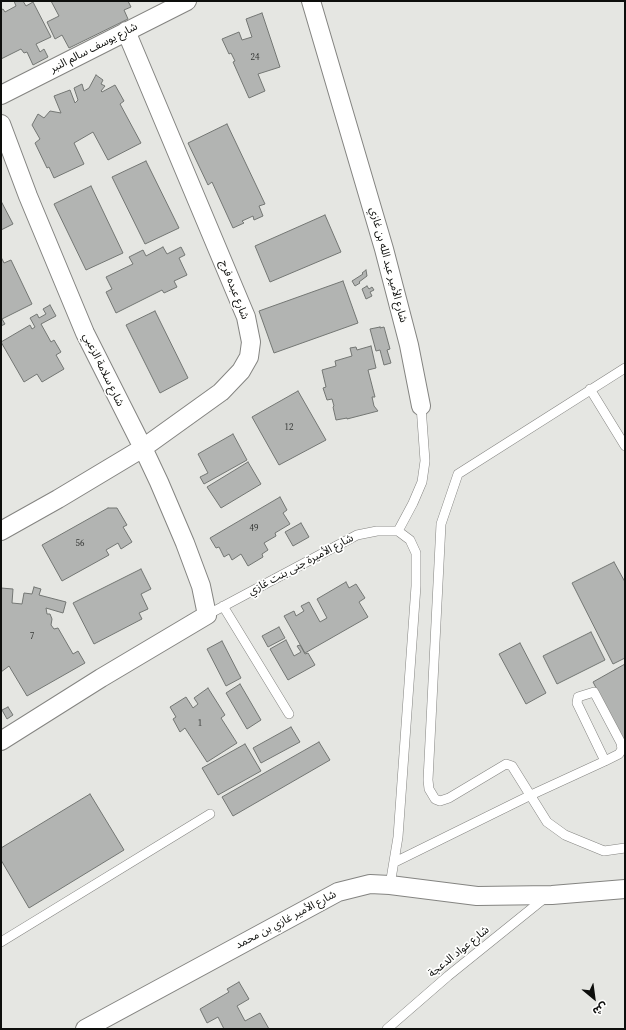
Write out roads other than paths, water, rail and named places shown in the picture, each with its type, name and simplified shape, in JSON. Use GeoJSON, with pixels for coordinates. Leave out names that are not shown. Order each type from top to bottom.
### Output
{"type":"FeatureCollection","features":[{"type":"Feature","properties":{"kind":"street","name":"شارع يوسف سالم النبر"},"geometry":{"type":"LineString","coordinates":[[1,95],[187,1]]}},
{"type":"Feature","properties":{"kind":"street","name":"شارع الأمير عبد الله بن غازي"},"geometry":{"type":"LineString","coordinates":[[311,1],[384,249],[409,346],[421,406]]}},
{"type":"Feature","properties":{"kind":"street","name":"شارع عبده فرج"},"geometry":{"type":"LineString","coordinates":[[1,531],[58,499],[142,448],[221,392],[241,371],[248,357],[251,342],[246,317],[126,31]]}},
{"type":"Feature","properties":{"kind":"street","name":"شارع سلامة الزعبي"},"geometry":{"type":"LineString","coordinates":[[1,124],[28,196],[85,333],[162,489],[201,586],[207,615]]}},
{"type":"Feature","properties":{"kind":"street","name":"شارع الأميرة جنى بنت غازي"},"geometry":{"type":"LineString","coordinates":[[1,741],[101,678],[207,615]]}},
{"type":"Feature","properties":{"kind":"street","name":"شارع الأمير غازي بن محمد"},"geometry":{"type":"LineString","coordinates":[[85,1029],[338,892],[370,884],[390,885],[478,896],[548,895],[625,889]]}},
{"type":"Feature","properties":{"kind":"lane"},"geometry":{"type":"LineString","coordinates":[[625,368],[458,474],[441,524],[428,780],[430,789],[435,799],[440,800],[449,798],[506,764],[512,766],[547,822],[564,835],[604,852],[625,848]]}},
{"type":"Feature","properties":{"kind":"lane"},"geometry":{"type":"LineString","coordinates":[[590,389],[625,446]]}},
{"type":"Feature","properties":{"kind":"lane","name":"شارع الأمير عبد الله بن غازي"},"geometry":{"type":"LineString","coordinates":[[398,531],[422,482],[425,462],[421,406]]}},
{"type":"Feature","properties":{"kind":"lane","name":"شارع الأميرة جنى بنت غازي"},"geometry":{"type":"LineString","coordinates":[[207,615],[357,536],[376,531],[398,531]]}},
{"type":"Feature","properties":{"kind":"lane"},"geometry":{"type":"LineString","coordinates":[[390,885],[398,837],[416,586],[416,552],[410,540],[398,531]]}},
{"type":"Feature","properties":{"kind":"lane"},"geometry":{"type":"LineString","coordinates":[[223,606],[289,714]]}},
{"type":"Feature","properties":{"kind":"lane"},"geometry":{"type":"LineString","coordinates":[[395,862],[531,795],[605,761],[619,754],[622,749],[621,743],[594,692],[578,697],[577,702],[605,761]]}},
{"type":"Feature","properties":{"kind":"lane"},"geometry":{"type":"LineString","coordinates":[[1,942],[210,814]]}},
{"type":"Feature","properties":{"kind":"lane","name":"شارع عواد الدعجة"},"geometry":{"type":"LineString","coordinates":[[387,1029],[448,976],[548,895]]}}]}
